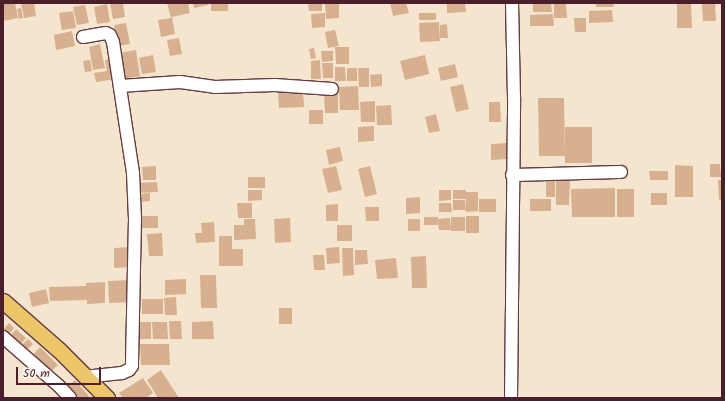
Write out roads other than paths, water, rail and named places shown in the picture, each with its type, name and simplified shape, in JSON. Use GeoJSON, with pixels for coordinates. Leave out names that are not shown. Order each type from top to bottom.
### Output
{"type":"FeatureCollection","features":[{"type":"Feature","properties":{"kind":"main road"},"geometry":{"type":"LineString","coordinates":[[3,301],[107,398]]}},
{"type":"Feature","properties":{"kind":"street"},"geometry":{"type":"LineString","coordinates":[[511,398],[512,175],[514,98],[512,3]]}},
{"type":"Feature","properties":{"kind":"street"},"geometry":{"type":"LineString","coordinates":[[83,37],[106,33],[110,35],[120,86],[133,173],[135,212],[132,366],[129,370],[122,373],[86,377]]}},
{"type":"Feature","properties":{"kind":"street"},"geometry":{"type":"LineString","coordinates":[[120,86],[180,82],[215,87],[275,85],[332,89]]}},
{"type":"Feature","properties":{"kind":"street"},"geometry":{"type":"LineString","coordinates":[[512,175],[621,172]]}},
{"type":"Feature","properties":{"kind":"street"},"geometry":{"type":"LineString","coordinates":[[3,337],[59,386],[70,398]]}}]}
